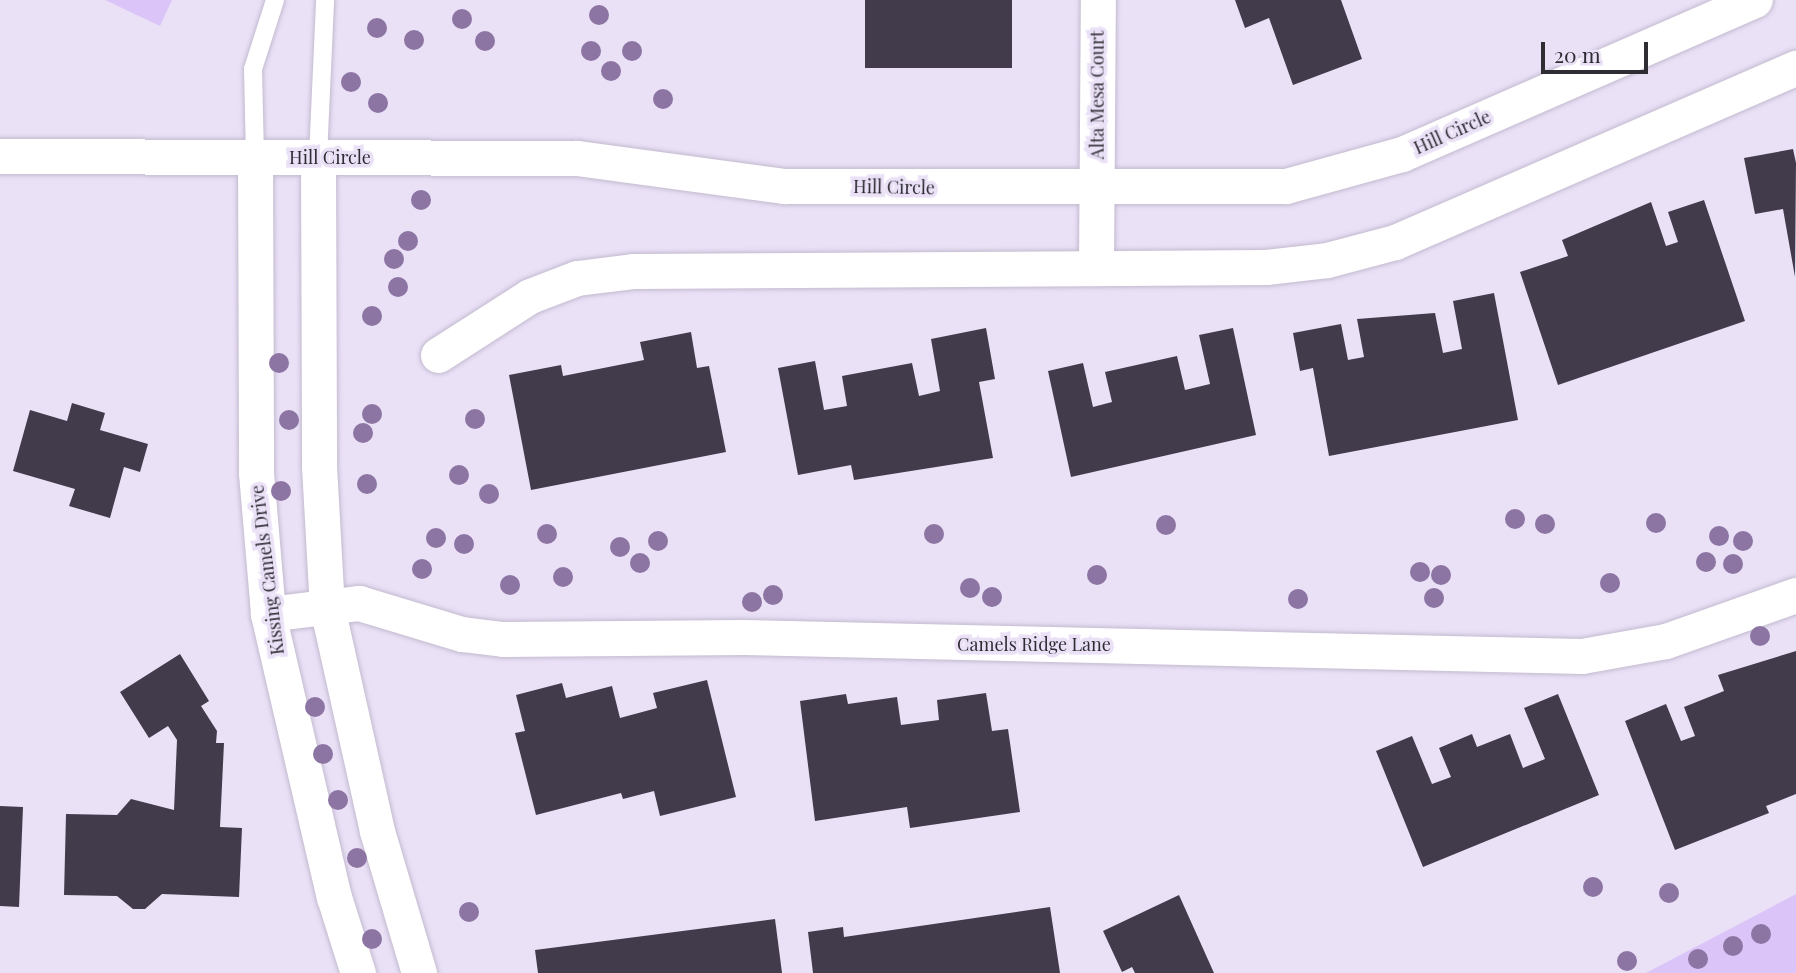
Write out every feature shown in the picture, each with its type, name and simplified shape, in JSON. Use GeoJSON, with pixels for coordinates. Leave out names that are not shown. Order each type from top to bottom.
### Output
{"type":"FeatureCollection","features":[{"type":"Feature","properties":{"kind":"street","name":"Alta Mesa Court"},"geometry":{"type":"LineString","coordinates":[[1096,268],[1098,0]]}},
{"type":"Feature","properties":{"kind":"street","name":"Hill Circle"},"geometry":{"type":"LineString","coordinates":[[0,156],[577,158],[736,183],[1233,190],[1333,176],[1402,154],[1719,7],[1755,0]]}},
{"type":"Feature","properties":{"kind":"street"},"geometry":{"type":"LineString","coordinates":[[438,355],[530,296],[600,275],[758,266],[1266,267],[1395,242],[1796,68]]}},
{"type":"Feature","properties":{"kind":"street","name":"Kissing Camels Drive"},"geometry":{"type":"LineString","coordinates":[[255,157],[256,473],[268,614],[314,819],[358,973]]}},
{"type":"Feature","properties":{"kind":"street"},"geometry":{"type":"LineString","coordinates":[[318,157],[319,493],[327,607],[377,831],[419,973]]}},
{"type":"Feature","properties":{"kind":"street","name":"Camels Ridge Lane"},"geometry":{"type":"LineString","coordinates":[[268,614],[327,607],[391,609],[461,634],[503,639],[744,637],[1582,656],[1666,641],[1796,595]]}},
{"type":"Feature","properties":{"kind":"lane"},"geometry":{"type":"LineString","coordinates":[[255,157],[253,69],[275,0]]}},
{"type":"Feature","properties":{"kind":"lane"},"geometry":{"type":"LineString","coordinates":[[318,157],[325,0]]}},
{"type":"Feature","properties":{"kind":"shaded area"},"geometry":{"type":"Polygon","coordinates":[[[105,0],[172,0],[160,26],[105,0]]]}},
{"type":"Feature","properties":{"kind":"shaded area"},"geometry":{"type":"Polygon","coordinates":[[[1796,894],[1796,973],[1646,973],[1796,894]]]}},
{"type":"Feature","properties":{"kind":"building"},"geometry":{"type":"Polygon","coordinates":[[[865,0],[1012,0],[1012,68],[865,68],[865,0]]]}},
{"type":"Feature","properties":{"kind":"building"},"geometry":{"type":"Polygon","coordinates":[[[1235,0],[1341,0],[1362,59],[1293,85],[1269,18],[1245,28],[1235,0]]]}},
{"type":"Feature","properties":{"kind":"building"},"geometry":{"type":"Polygon","coordinates":[[[1793,149],[1796,163],[1795,277],[1783,209],[1755,214],[1744,158],[1793,149]]]}},
{"type":"Feature","properties":{"kind":"building"},"geometry":{"type":"Polygon","coordinates":[[[1704,200],[1745,321],[1558,385],[1520,272],[1568,256],[1562,240],[1651,202],[1666,246],[1678,242],[1668,212],[1704,200]]]}},
{"type":"Feature","properties":{"kind":"building"},"geometry":{"type":"Polygon","coordinates":[[[1494,293],[1518,420],[1329,456],[1313,368],[1300,371],[1293,333],[1341,324],[1348,360],[1364,357],[1357,319],[1435,313],[1443,353],[1462,349],[1453,301],[1494,293]]]}},
{"type":"Feature","properties":{"kind":"building"},"geometry":{"type":"Polygon","coordinates":[[[986,328],[995,379],[979,382],[993,458],[854,480],[851,465],[798,475],[778,368],[815,361],[824,410],[847,406],[842,376],[912,363],[919,396],[940,391],[931,339],[986,328]]]}},
{"type":"Feature","properties":{"kind":"building"},"geometry":{"type":"Polygon","coordinates":[[[1233,328],[1256,435],[1071,477],[1048,371],[1083,363],[1093,407],[1112,402],[1105,372],[1177,356],[1185,390],[1210,384],[1199,335],[1233,328]]]}},
{"type":"Feature","properties":{"kind":"building"},"geometry":{"type":"Polygon","coordinates":[[[691,332],[697,368],[709,366],[726,452],[531,490],[509,375],[561,365],[563,376],[644,360],[640,342],[691,332]]]}},
{"type":"Feature","properties":{"kind":"building"},"geometry":{"type":"Polygon","coordinates":[[[72,403],[105,413],[100,430],[148,444],[140,472],[124,467],[110,518],[69,506],[75,489],[13,471],[30,410],[67,421],[72,403]]]}},
{"type":"Feature","properties":{"kind":"building"},"geometry":{"type":"Polygon","coordinates":[[[1796,651],[1796,794],[1766,806],[1769,813],[1675,850],[1625,721],[1666,704],[1681,741],[1695,736],[1684,707],[1724,691],[1718,675],[1796,651]]]}},
{"type":"Feature","properties":{"kind":"building"},"geometry":{"type":"Polygon","coordinates":[[[180,654],[209,701],[201,706],[217,731],[216,743],[224,743],[220,827],[242,828],[239,897],[162,894],[145,909],[133,909],[117,896],[64,895],[66,814],[117,815],[131,799],[174,810],[177,740],[168,726],[149,738],[120,692],[180,654]]]}},
{"type":"Feature","properties":{"kind":"building"},"geometry":{"type":"Polygon","coordinates":[[[707,680],[736,797],[660,816],[654,791],[623,799],[621,793],[536,815],[515,733],[525,731],[516,695],[562,683],[566,698],[612,686],[620,718],[657,708],[653,693],[707,680]]]}},
{"type":"Feature","properties":{"kind":"building"},"geometry":{"type":"Polygon","coordinates":[[[986,693],[992,731],[1008,729],[1020,812],[910,828],[907,807],[815,821],[800,701],[846,694],[848,704],[897,697],[901,725],[939,720],[937,700],[986,693]]]}},
{"type":"Feature","properties":{"kind":"building"},"geometry":{"type":"Polygon","coordinates":[[[1558,694],[1599,795],[1423,867],[1376,751],[1412,736],[1432,784],[1451,777],[1439,748],[1472,734],[1477,747],[1510,734],[1523,768],[1545,759],[1524,708],[1558,694]]]}},
{"type":"Feature","properties":{"kind":"building"},"geometry":{"type":"Polygon","coordinates":[[[0,806],[23,807],[19,907],[0,906],[0,806]]]}},
{"type":"Feature","properties":{"kind":"building"},"geometry":{"type":"Polygon","coordinates":[[[1179,895],[1214,973],[1135,973],[1132,967],[1122,972],[1103,931],[1179,895]]]}},
{"type":"Feature","properties":{"kind":"building"},"geometry":{"type":"Polygon","coordinates":[[[1050,907],[1060,973],[813,973],[808,932],[843,927],[844,937],[1050,907]]]}},
{"type":"Feature","properties":{"kind":"building"},"geometry":{"type":"Polygon","coordinates":[[[775,919],[782,973],[538,973],[535,950],[775,919]]]}}]}
